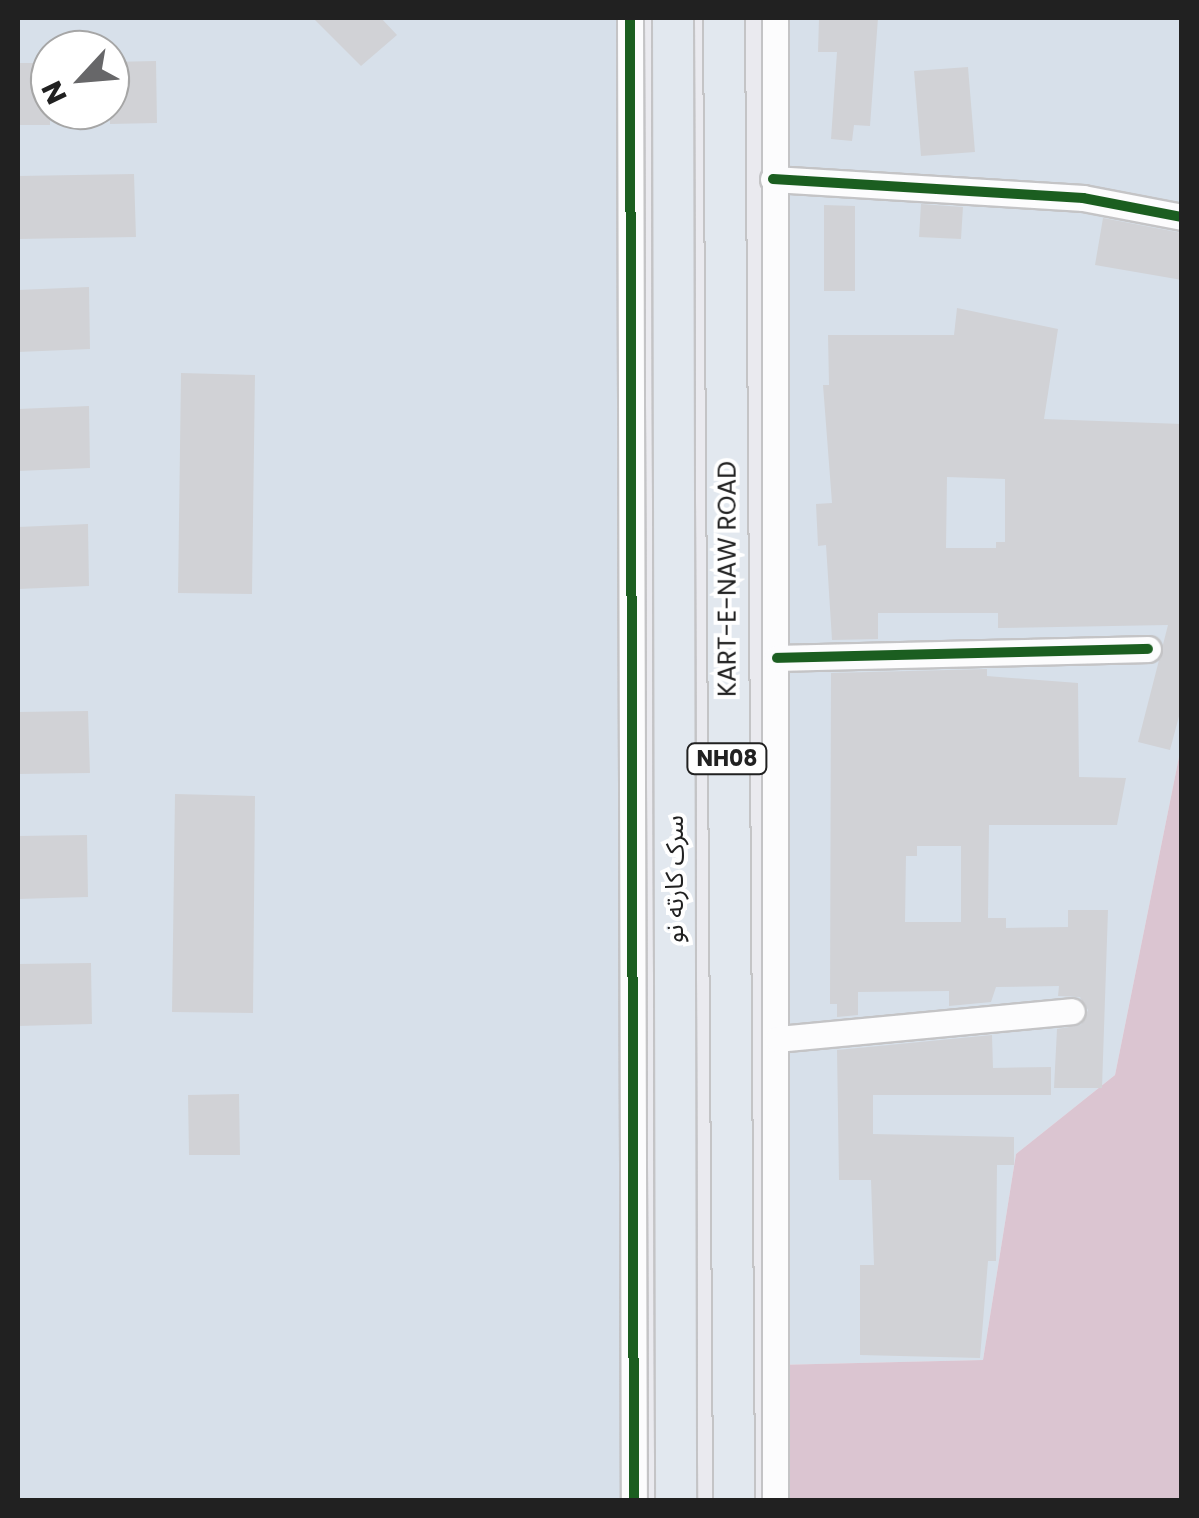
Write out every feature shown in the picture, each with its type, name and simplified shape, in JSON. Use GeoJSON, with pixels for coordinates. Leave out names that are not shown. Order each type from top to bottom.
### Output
{"type":"FeatureCollection","features":[{"type":"Feature","properties":{"kind":"highway","name":"سرک کارته نو"},"geometry":{"type":"LineString","coordinates":[[673,18],[676,1500]]}},
{"type":"Feature","properties":{"kind":"highway","name":"KART-E-NAW ROAD"},"geometry":{"type":"LineString","coordinates":[[724,18],[734,1500]]}},
{"type":"Feature","properties":{"kind":"street"},"geometry":{"type":"LineString","coordinates":[[630,18],[634,1500]]}},
{"type":"Feature","properties":{"kind":"street"},"geometry":{"type":"LineString","coordinates":[[774,18],[778,1039],[775,1500]]}},
{"type":"Feature","properties":{"kind":"street"},"geometry":{"type":"LineString","coordinates":[[774,178],[1083,198],[1182,217]]}},
{"type":"Feature","properties":{"kind":"street"},"geometry":{"type":"LineString","coordinates":[[777,658],[1148,649]]}},
{"type":"Feature","properties":{"kind":"street"},"geometry":{"type":"LineString","coordinates":[[778,1039],[1072,1011]]}},
{"type":"Feature","properties":{"kind":"shaded area"},"geometry":{"type":"Polygon","coordinates":[[[18,18],[630,18],[634,1500],[18,1500],[18,18]]]}},
{"type":"Feature","properties":{"kind":"shaded area"},"geometry":{"type":"Polygon","coordinates":[[[775,18],[1181,18],[1181,747],[1115,1075],[1016,1154],[983,1360],[775,1365],[775,18]]]}},
{"type":"Feature","properties":{"kind":"shaded area"},"geometry":{"type":"Polygon","coordinates":[[[1181,747],[1181,1500],[775,1500],[775,1365],[983,1360],[1016,1154],[1115,1075],[1181,747]]]}},
{"type":"Feature","properties":{"kind":"building"},"geometry":{"type":"Polygon","coordinates":[[[313,18],[381,18],[397,35],[361,66],[313,18]]]}},
{"type":"Feature","properties":{"kind":"building"},"geometry":{"type":"Polygon","coordinates":[[[819,18],[878,18],[870,126],[854,125],[852,141],[831,139],[837,52],[818,52],[819,18]]]}},
{"type":"Feature","properties":{"kind":"building"},"geometry":{"type":"Polygon","coordinates":[[[156,61],[157,123],[130,124],[130,62],[156,61]]]}},
{"type":"Feature","properties":{"kind":"building"},"geometry":{"type":"Polygon","coordinates":[[[18,63],[30,63],[30,125],[18,125],[18,63]]]}},
{"type":"Feature","properties":{"kind":"building"},"geometry":{"type":"Polygon","coordinates":[[[968,67],[975,152],[921,156],[914,71],[968,67]]]}},
{"type":"Feature","properties":{"kind":"building"},"geometry":{"type":"Polygon","coordinates":[[[134,174],[136,237],[18,239],[18,176],[134,174]]]}},
{"type":"Feature","properties":{"kind":"building"},"geometry":{"type":"Polygon","coordinates":[[[921,204],[963,207],[961,239],[919,237],[921,204]]]}},
{"type":"Feature","properties":{"kind":"building"},"geometry":{"type":"Polygon","coordinates":[[[824,205],[855,206],[855,291],[824,291],[824,205]]]}},
{"type":"Feature","properties":{"kind":"building"},"geometry":{"type":"Polygon","coordinates":[[[1103,218],[1182,233],[1182,280],[1095,265],[1103,218]]]}},
{"type":"Feature","properties":{"kind":"building"},"geometry":{"type":"Polygon","coordinates":[[[89,287],[90,349],[18,352],[18,290],[89,287]]]}},
{"type":"Feature","properties":{"kind":"building"},"geometry":{"type":"Polygon","coordinates":[[[957,308],[1058,329],[1044,419],[1182,424],[1182,705],[1170,750],[1138,742],[1168,625],[998,628],[998,613],[878,613],[878,639],[832,640],[826,545],[818,546],[816,504],[832,503],[823,385],[829,385],[828,335],[954,335],[957,308]],[[947,477],[946,548],[996,548],[996,542],[1005,542],[1005,479],[947,477]]]}},
{"type":"Feature","properties":{"kind":"building"},"geometry":{"type":"Polygon","coordinates":[[[181,373],[255,375],[252,594],[178,593],[181,373]]]}},
{"type":"Feature","properties":{"kind":"building"},"geometry":{"type":"Polygon","coordinates":[[[89,406],[90,468],[18,471],[18,409],[89,406]]]}},
{"type":"Feature","properties":{"kind":"building"},"geometry":{"type":"Polygon","coordinates":[[[88,524],[89,586],[18,589],[18,527],[88,524]]]}},
{"type":"Feature","properties":{"kind":"building"},"geometry":{"type":"Polygon","coordinates":[[[987,669],[987,676],[1078,683],[1079,777],[1126,778],[1117,825],[989,825],[988,918],[1006,918],[1006,928],[1068,927],[1068,910],[1108,910],[1102,1088],[1054,1088],[1057,1029],[1081,1025],[1088,1010],[1080,997],[1058,996],[1059,986],[996,987],[991,1002],[949,1006],[949,991],[858,992],[858,1015],[837,1017],[837,1004],[830,1004],[831,673],[987,669]],[[917,846],[917,856],[906,856],[905,922],[961,922],[961,846],[917,846]]]}},
{"type":"Feature","properties":{"kind":"building"},"geometry":{"type":"Polygon","coordinates":[[[88,711],[90,773],[18,774],[18,712],[88,711]]]}},
{"type":"Feature","properties":{"kind":"building"},"geometry":{"type":"Polygon","coordinates":[[[175,794],[255,796],[253,1013],[172,1012],[175,794]]]}},
{"type":"Feature","properties":{"kind":"building"},"geometry":{"type":"Polygon","coordinates":[[[87,835],[88,897],[18,899],[18,836],[87,835]]]}},
{"type":"Feature","properties":{"kind":"building"},"geometry":{"type":"Polygon","coordinates":[[[91,963],[92,1024],[18,1026],[18,964],[91,963]]]}},
{"type":"Feature","properties":{"kind":"building"},"geometry":{"type":"Polygon","coordinates":[[[992,1035],[993,1068],[1051,1067],[1051,1095],[873,1095],[873,1134],[1014,1137],[1014,1165],[997,1165],[996,1261],[988,1261],[980,1358],[860,1355],[860,1265],[874,1265],[871,1180],[839,1180],[837,1050],[992,1035]]]}},
{"type":"Feature","properties":{"kind":"building"},"geometry":{"type":"Polygon","coordinates":[[[239,1094],[240,1155],[189,1155],[188,1095],[239,1094]]]}},
{"type":"Feature","properties":{"kind":"cycle path"},"geometry":{"type":"LineString","coordinates":[[630,18],[634,1500]]}},
{"type":"Feature","properties":{"kind":"cycle path"},"geometry":{"type":"LineString","coordinates":[[773,179],[1083,198],[1182,217]]}},
{"type":"Feature","properties":{"kind":"cycle path"},"geometry":{"type":"LineString","coordinates":[[777,658],[1148,649]]}}]}
